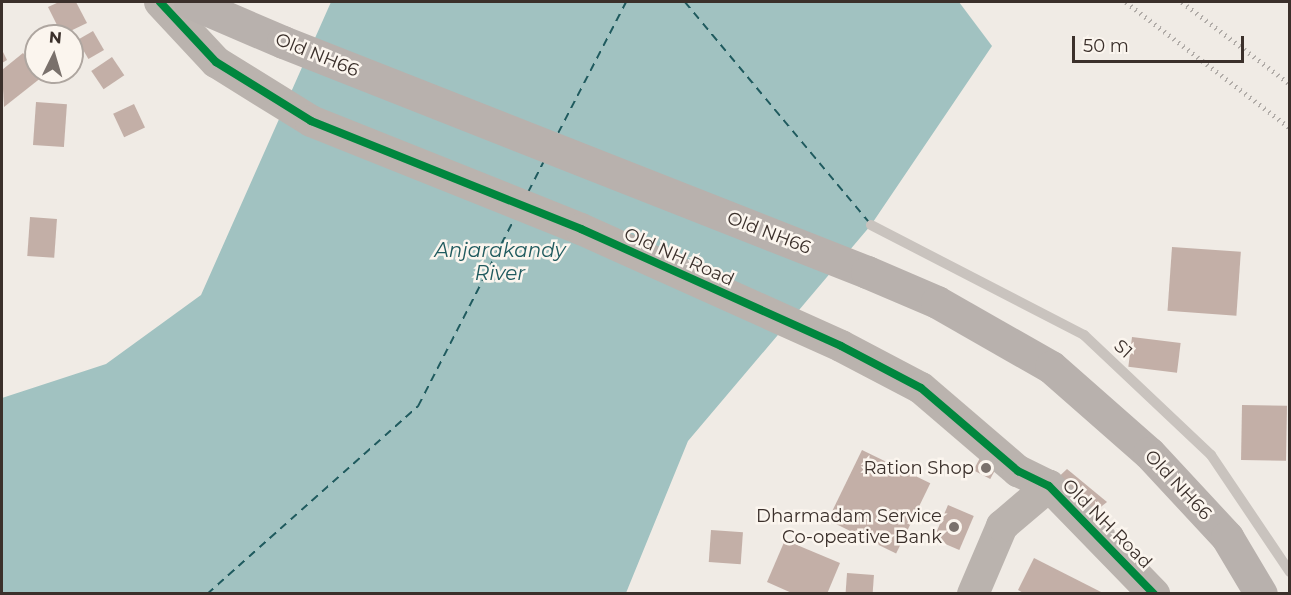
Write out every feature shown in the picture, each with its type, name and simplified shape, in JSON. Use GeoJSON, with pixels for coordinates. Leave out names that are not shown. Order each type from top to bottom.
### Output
{"type":"FeatureCollection","features":[{"type":"Feature","properties":{"kind":"main road","name":"Old NH66"},"geometry":{"type":"LineString","coordinates":[[190,2],[283,42],[867,272],[937,302],[1051,367],[1149,453],[1227,537],[1261,594]]}},
{"type":"Feature","properties":{"kind":"street","name":"Old NH Road"},"geometry":{"type":"LineString","coordinates":[[160,2],[216,63],[258,91],[311,121],[581,229],[841,346],[921,388],[1018,471],[1049,486],[1154,594]]}},
{"type":"Feature","properties":{"kind":"street"},"geometry":{"type":"LineString","coordinates":[[973,594],[1002,526],[1049,486]]}},
{"type":"Feature","properties":{"kind":"lane","name":"S1"},"geometry":{"type":"LineString","coordinates":[[871,225],[1084,336],[1211,455],[1290,572]]}},
{"type":"Feature","properties":{"kind":"water","name":"Anjarakandy River"},"geometry":{"type":"Polygon","coordinates":[[[331,2],[959,2],[992,46],[871,225],[688,441],[626,593],[2,593],[2,398],[106,364],[201,295],[331,2]]]}},
{"type":"Feature","properties":{"kind":"building"},"geometry":{"type":"Polygon","coordinates":[[[59,2],[76,2],[87,23],[56,24],[48,7],[59,2]]]}},
{"type":"Feature","properties":{"kind":"building"},"geometry":{"type":"Polygon","coordinates":[[[93,31],[104,50],[88,59],[84,51],[84,36],[93,31]]]}},
{"type":"Feature","properties":{"kind":"building"},"geometry":{"type":"Polygon","coordinates":[[[2,50],[7,60],[2,63],[2,50]]]}},
{"type":"Feature","properties":{"kind":"building"},"geometry":{"type":"Polygon","coordinates":[[[23,53],[24,84],[33,84],[4,107],[2,70],[23,53]]]}},
{"type":"Feature","properties":{"kind":"building"},"geometry":{"type":"Polygon","coordinates":[[[112,57],[124,75],[104,89],[91,71],[112,57]]]}},
{"type":"Feature","properties":{"kind":"building"},"geometry":{"type":"Polygon","coordinates":[[[36,102],[67,104],[64,147],[33,145],[36,102]]]}},
{"type":"Feature","properties":{"kind":"building"},"geometry":{"type":"Polygon","coordinates":[[[134,104],[145,128],[124,137],[113,114],[134,104]]]}},
{"type":"Feature","properties":{"kind":"building"},"geometry":{"type":"Polygon","coordinates":[[[30,217],[57,219],[54,258],[27,256],[30,217]]]}},
{"type":"Feature","properties":{"kind":"building"},"geometry":{"type":"Polygon","coordinates":[[[1172,247],[1241,252],[1236,316],[1168,311],[1172,247]]]}},
{"type":"Feature","properties":{"kind":"building"},"geometry":{"type":"Polygon","coordinates":[[[1132,337],[1181,343],[1177,373],[1128,367],[1132,337]]]}},
{"type":"Feature","properties":{"kind":"building"},"geometry":{"type":"Polygon","coordinates":[[[1242,405],[1287,406],[1286,461],[1241,460],[1242,405]]]}},
{"type":"Feature","properties":{"kind":"building"},"geometry":{"type":"Polygon","coordinates":[[[862,450],[930,483],[896,553],[828,520],[862,450]]]}},
{"type":"Feature","properties":{"kind":"building","name":"Ration Shop"},"geometry":{"type":"Polygon","coordinates":[[[981,456],[998,465],[990,479],[973,470],[981,456]]]}},
{"type":"Feature","properties":{"kind":"building"},"geometry":{"type":"Polygon","coordinates":[[[1067,469],[1107,502],[1083,521],[1049,486],[1067,469]]]}},
{"type":"Feature","properties":{"kind":"building","name":"Dharmadam Service Co-opeative Bank"},"geometry":{"type":"Polygon","coordinates":[[[948,505],[974,516],[959,550],[934,539],[948,505]]]}},
{"type":"Feature","properties":{"kind":"building"},"geometry":{"type":"Polygon","coordinates":[[[711,530],[743,532],[741,564],[709,562],[711,530]]]}},
{"type":"Feature","properties":{"kind":"building"},"geometry":{"type":"Polygon","coordinates":[[[785,540],[840,563],[827,594],[794,594],[767,582],[785,540]]]}},
{"type":"Feature","properties":{"kind":"building"},"geometry":{"type":"Polygon","coordinates":[[[1034,558],[1105,594],[1025,594],[1018,590],[1034,558]]]}},
{"type":"Feature","properties":{"kind":"building"},"geometry":{"type":"Polygon","coordinates":[[[847,573],[874,575],[873,594],[846,594],[847,573]]]}},
{"type":"Feature","properties":{"kind":"ferry route"},"geometry":{"type":"LineString","coordinates":[[558,133],[626,2]]}},
{"type":"Feature","properties":{"kind":"ferry route"},"geometry":{"type":"LineString","coordinates":[[685,2],[869,222]]}},
{"type":"Feature","properties":{"kind":"ferry route"},"geometry":{"type":"LineString","coordinates":[[528,192],[544,161]]}},
{"type":"Feature","properties":{"kind":"ferry route"},"geometry":{"type":"LineString","coordinates":[[207,594],[418,406],[515,217]]}},
{"type":"Feature","properties":{"kind":"railway"},"geometry":{"type":"LineString","coordinates":[[1126,2],[1290,128]]}},
{"type":"Feature","properties":{"kind":"railway"},"geometry":{"type":"LineString","coordinates":[[1182,2],[1290,84]]}},
{"type":"Feature","properties":{"kind":"cycle path"},"geometry":{"type":"LineString","coordinates":[[160,2],[216,62],[311,121],[581,229],[841,346],[921,388],[1018,471],[1049,486],[1154,594]]}},
{"type":"Feature","properties":{"kind":"place","name":"Ration Shop"},"geometry":{"type":"Point","coordinates":[986,468]}},
{"type":"Feature","properties":{"kind":"place","name":"Dharmadam Service Co-opeative Bank"},"geometry":{"type":"Point","coordinates":[954,527]}}]}
